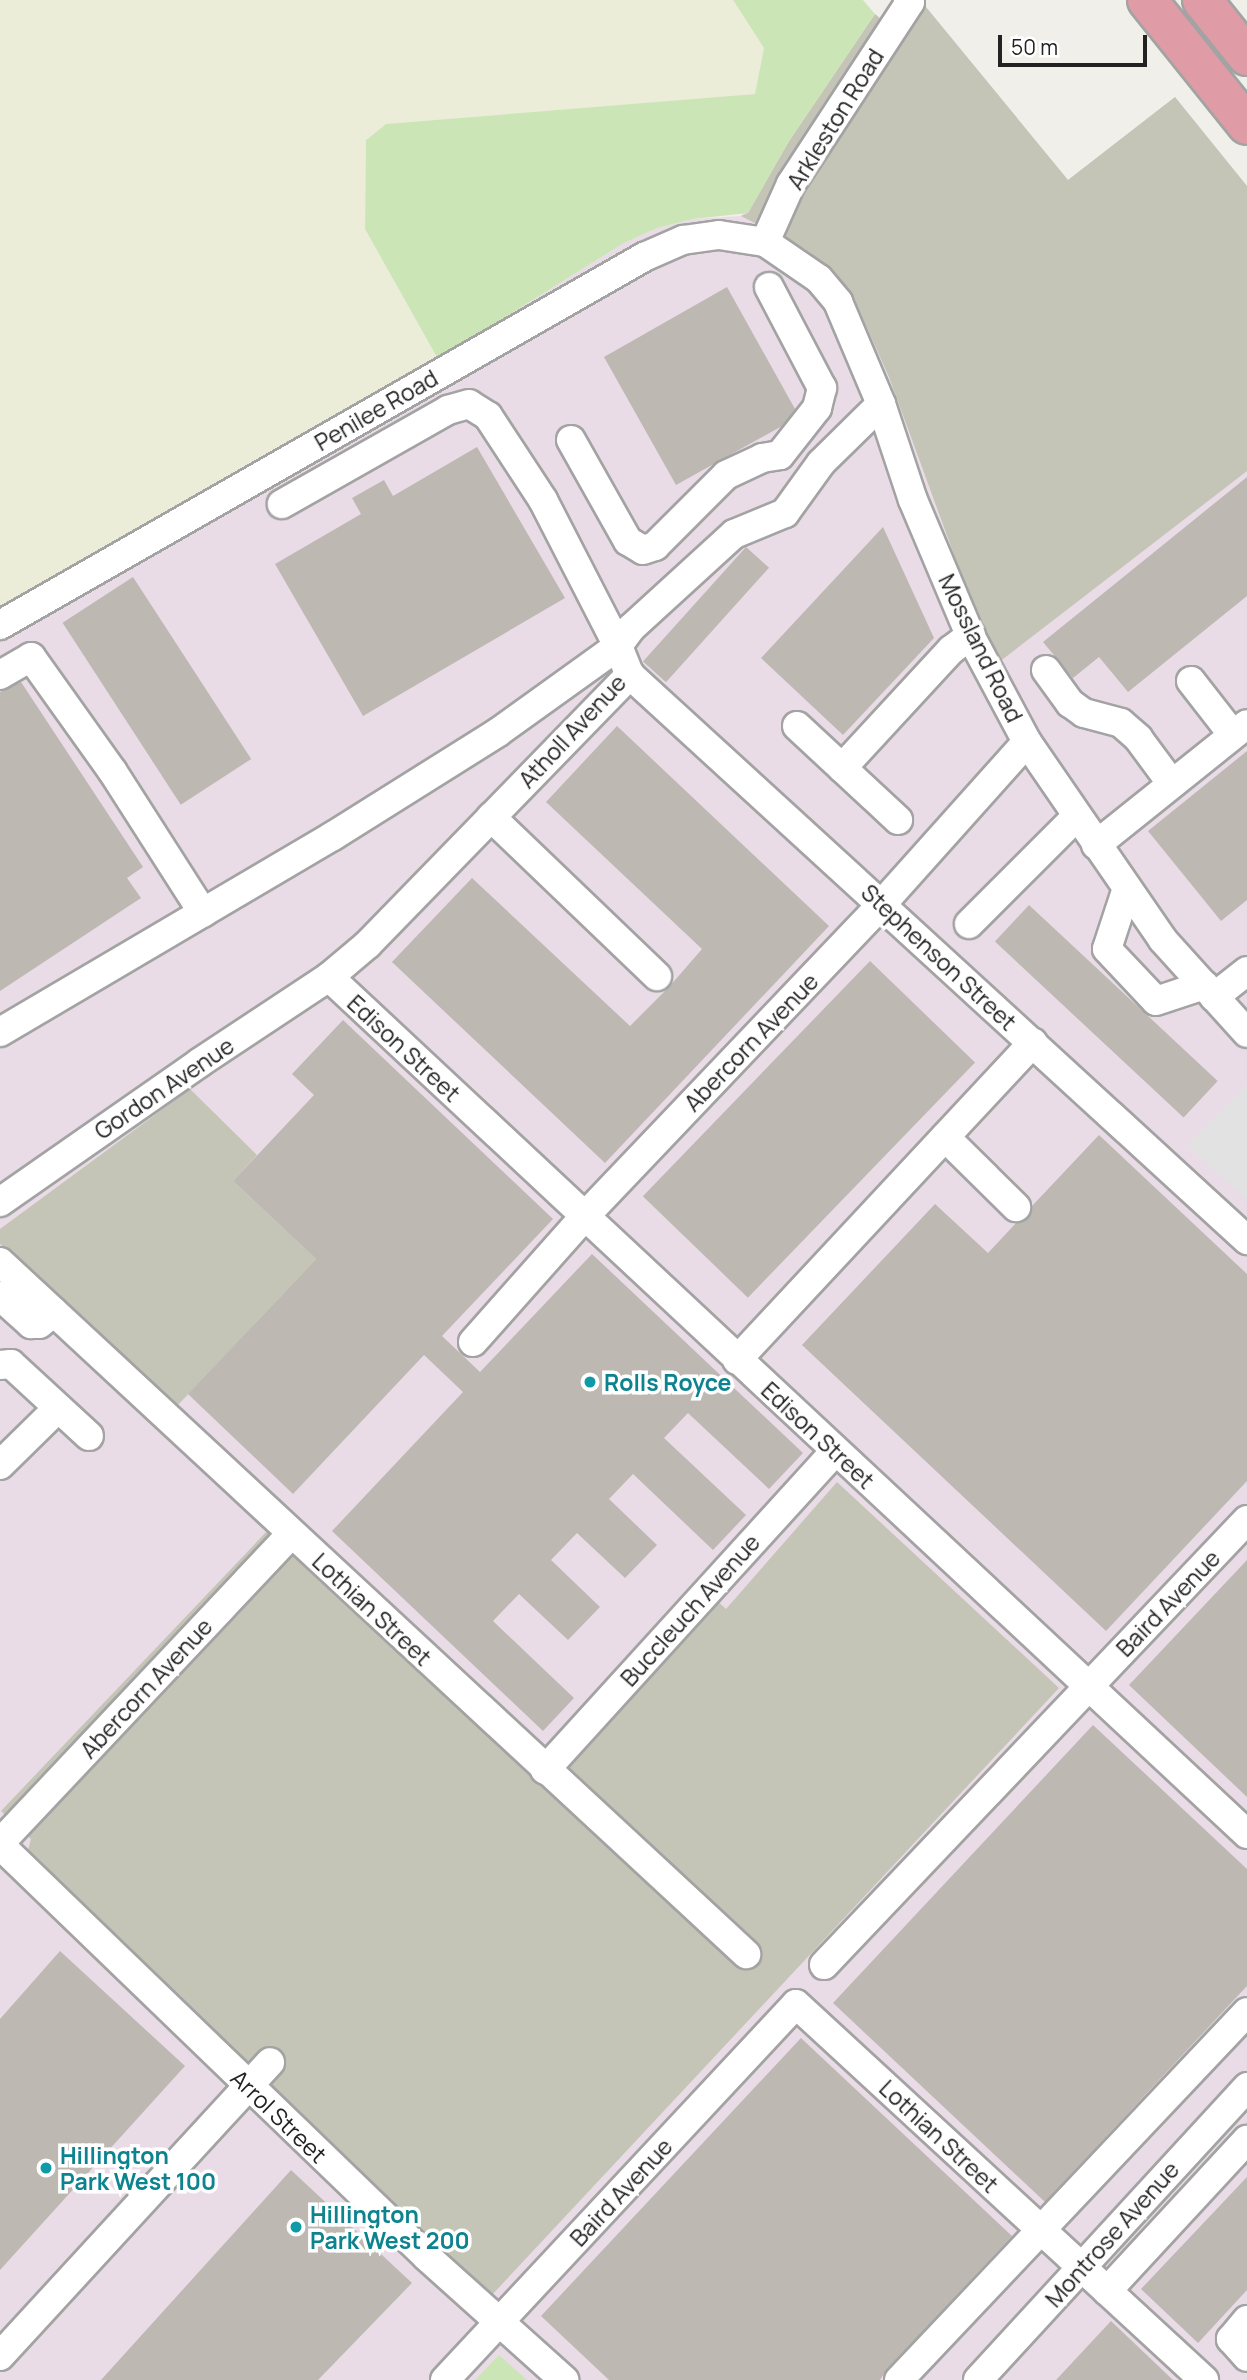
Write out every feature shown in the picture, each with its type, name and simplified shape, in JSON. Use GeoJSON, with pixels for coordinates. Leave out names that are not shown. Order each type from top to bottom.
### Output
{"type":"FeatureCollection","features":[{"type":"Feature","properties":{"kind":"highway"},"geometry":{"type":"LineString","coordinates":[[1147,0],[1247,125]]}},
{"type":"Feature","properties":{"kind":"highway"},"geometry":{"type":"LineString","coordinates":[[1202,0],[1247,56]]}},
{"type":"Feature","properties":{"kind":"street","name":"Arkleston Road"},"geometry":{"type":"LineString","coordinates":[[765,242],[791,184],[910,2],[908,0]]}},
{"type":"Feature","properties":{"kind":"street","name":"Penilee Road"},"geometry":{"type":"LineString","coordinates":[[0,625],[644,257],[684,240],[719,235],[765,242]]}},
{"type":"Feature","properties":{"kind":"street","name":"Mossland Road"},"geometry":{"type":"LineString","coordinates":[[765,242],[819,279],[838,302],[881,404],[913,500],[971,635],[1027,742],[1163,940],[1247,1033]]}},
{"type":"Feature","properties":{"kind":"street"},"geometry":{"type":"LineString","coordinates":[[571,440],[628,541],[643,550],[655,546],[726,475],[762,458],[780,455],[817,408],[822,388],[769,287]]}},
{"type":"Feature","properties":{"kind":"street"},"geometry":{"type":"LineString","coordinates":[[0,1032],[203,913],[497,733],[618,646],[543,500],[488,416],[469,404],[447,411],[282,504]]}},
{"type":"Feature","properties":{"kind":"street","name":"Atholl Avenue"},"geometry":{"type":"LineString","coordinates":[[329,977],[368,944],[630,675],[618,646],[631,628],[734,534],[785,513],[821,463],[881,404]]}},
{"type":"Feature","properties":{"kind":"street"},"geometry":{"type":"LineString","coordinates":[[780,455],[809,479]]}},
{"type":"Feature","properties":{"kind":"street"},"geometry":{"type":"LineString","coordinates":[[842,768],[951,650],[971,635]]}},
{"type":"Feature","properties":{"kind":"street"},"geometry":{"type":"LineString","coordinates":[[0,675],[31,657],[113,772],[203,913]]}},
{"type":"Feature","properties":{"kind":"street"},"geometry":{"type":"LineString","coordinates":[[1046,670],[1070,703],[1084,713],[1121,723],[1138,738],[1172,784]]}},
{"type":"Feature","properties":{"kind":"street","name":"Stephenson Street"},"geometry":{"type":"LineString","coordinates":[[630,675],[1247,1240]]}},
{"type":"Feature","properties":{"kind":"street"},"geometry":{"type":"LineString","coordinates":[[1096,845],[1240,729],[1191,681]]}},
{"type":"Feature","properties":{"kind":"street"},"geometry":{"type":"LineString","coordinates":[[797,726],[898,820]]}},
{"type":"Feature","properties":{"kind":"street","name":"Abercorn Avenue"},"geometry":{"type":"LineString","coordinates":[[473,1342],[584,1217],[882,904],[1027,742]]}},
{"type":"Feature","properties":{"kind":"street"},"geometry":{"type":"LineString","coordinates":[[491,817],[657,976]]}},
{"type":"Feature","properties":{"kind":"street"},"geometry":{"type":"LineString","coordinates":[[969,924],[1076,817]]}},
{"type":"Feature","properties":{"kind":"street"},"geometry":{"type":"LineString","coordinates":[[1127,888],[1107,949],[1156,1001],[1209,991],[1247,971]]}},
{"type":"Feature","properties":{"kind":"street","name":"Gordon Avenue"},"geometry":{"type":"LineString","coordinates":[[0,1202],[199,1063],[329,977]]}},
{"type":"Feature","properties":{"kind":"street","name":"Edison Street"},"geometry":{"type":"LineString","coordinates":[[329,977],[1247,1834]]}},
{"type":"Feature","properties":{"kind":"street"},"geometry":{"type":"LineString","coordinates":[[737,1360],[1033,1043]]}},
{"type":"Feature","properties":{"kind":"street"},"geometry":{"type":"LineString","coordinates":[[945,1137],[1016,1207]]}},
{"type":"Feature","properties":{"kind":"street","name":"Lothian Street"},"geometry":{"type":"LineString","coordinates":[[0,1262],[746,1954]]}},
{"type":"Feature","properties":{"kind":"street"},"geometry":{"type":"LineString","coordinates":[[0,1296],[31,1324],[40,1324],[54,1312]]}},
{"type":"Feature","properties":{"kind":"street"},"geometry":{"type":"LineString","coordinates":[[0,1365],[11,1364],[89,1436]]}},
{"type":"Feature","properties":{"kind":"street"},"geometry":{"type":"LineString","coordinates":[[0,1465],[58,1408]]}},
{"type":"Feature","properties":{"kind":"street","name":"Buccleuch Avenue"},"geometry":{"type":"LineString","coordinates":[[545,1770],[835,1451]]}},
{"type":"Feature","properties":{"kind":"street","name":"Baird Avenue"},"geometry":{"type":"LineString","coordinates":[[824,1965],[1247,1520]]}},
{"type":"Feature","properties":{"kind":"street","name":"Abercorn Avenue"},"geometry":{"type":"LineString","coordinates":[[6,1837],[291,1534]]}},
{"type":"Feature","properties":{"kind":"street","name":"Arrol Street"},"geometry":{"type":"LineString","coordinates":[[6,1837],[247,2085],[426,2256],[501,2320],[564,2380]]}},
{"type":"Feature","properties":{"kind":"street","name":"Lothian Street"},"geometry":{"type":"LineString","coordinates":[[796,2004],[1204,2380]]}},
{"type":"Feature","properties":{"kind":"street","name":"Baird Avenue"},"geometry":{"type":"LineString","coordinates":[[445,2380],[796,2004]]}},
{"type":"Feature","properties":{"kind":"street"},"geometry":{"type":"LineString","coordinates":[[899,2380],[1247,2012]]}},
{"type":"Feature","properties":{"kind":"street"},"geometry":{"type":"LineString","coordinates":[[0,2356],[270,2062]]}},
{"type":"Feature","properties":{"kind":"street","name":"Montrose Avenue"},"geometry":{"type":"LineString","coordinates":[[978,2380],[1247,2087]]}},
{"type":"Feature","properties":{"kind":"street"},"geometry":{"type":"LineString","coordinates":[[1107,2291],[1240,2147],[1204,2133]]}},
{"type":"Feature","properties":{"kind":"street"},"geometry":{"type":"LineString","coordinates":[[1247,2320],[1231,2339],[1247,2357]]}},
{"type":"Feature","properties":{"kind":"shaded area"},"geometry":{"type":"Polygon","coordinates":[[[926,7],[1068,180],[1175,97],[1247,186],[1247,2380],[0,2380],[0,633],[624,243],[657,228],[693,219],[741,216],[875,14],[904,38],[926,7]]]}},
{"type":"Feature","properties":{"kind":"shaded area"},"geometry":{"type":"Polygon","coordinates":[[[926,7],[1068,180],[1175,97],[1247,186],[1247,471],[998,663],[990,653],[889,377],[850,290],[805,249],[741,216],[748,213],[789,141],[875,14],[904,38],[926,7]]]}},
{"type":"Feature","properties":{"kind":"shaded area"},"geometry":{"type":"Polygon","coordinates":[[[1247,1085],[1247,1200],[1187,1145],[1247,1085]]]}},
{"type":"Feature","properties":{"kind":"shaded area"},"geometry":{"type":"Polygon","coordinates":[[[190,1089],[257,1155],[233,1181],[316,1259],[177,1406],[0,1244],[0,1229],[190,1089]]]}},
{"type":"Feature","properties":{"kind":"shaded area"},"geometry":{"type":"Polygon","coordinates":[[[837,1482],[1059,1688],[491,2296],[25,1862],[31,1839],[1,1811],[288,1509],[541,1753],[699,1584],[726,1609],[837,1482]]]}},
{"type":"Feature","properties":{"kind":"green space"},"geometry":{"type":"Polygon","coordinates":[[[0,0],[733,0],[764,48],[756,94],[386,124],[366,139],[365,229],[438,359],[243,466],[0,616],[0,0]]]}},
{"type":"Feature","properties":{"kind":"green space"},"geometry":{"type":"Polygon","coordinates":[[[733,0],[863,0],[875,14],[789,141],[748,213],[693,219],[657,228],[624,243],[438,359],[365,229],[366,140],[386,124],[755,94],[764,48],[733,0]]]}},
{"type":"Feature","properties":{"kind":"green space"},"geometry":{"type":"Polygon","coordinates":[[[499,2355],[527,2380],[475,2380],[499,2355]]]}},
{"type":"Feature","properties":{"kind":"building"},"geometry":{"type":"Polygon","coordinates":[[[727,287],[795,409],[782,426],[676,485],[604,357],[727,287]]]}},
{"type":"Feature","properties":{"kind":"building"},"geometry":{"type":"Polygon","coordinates":[[[477,447],[565,598],[363,716],[275,564],[361,514],[352,498],[384,480],[393,496],[477,447]]]}},
{"type":"Feature","properties":{"kind":"building"},"geometry":{"type":"Polygon","coordinates":[[[1247,477],[1247,596],[1128,692],[1099,657],[1073,678],[1043,642],[1247,477]]]}},
{"type":"Feature","properties":{"kind":"building"},"geometry":{"type":"Polygon","coordinates":[[[883,527],[934,638],[843,735],[761,658],[883,527]]]}},
{"type":"Feature","properties":{"kind":"building"},"geometry":{"type":"Polygon","coordinates":[[[746,547],[769,568],[666,682],[643,661],[746,547]]]}},
{"type":"Feature","properties":{"kind":"building"},"geometry":{"type":"Polygon","coordinates":[[[133,577],[251,759],[181,805],[63,623],[133,577]]]}},
{"type":"Feature","properties":{"kind":"building"},"geometry":{"type":"Polygon","coordinates":[[[21,682],[143,867],[127,878],[141,898],[0,991],[0,692],[21,682]]]}},
{"type":"Feature","properties":{"kind":"building"},"geometry":{"type":"Polygon","coordinates":[[[617,726],[829,926],[605,1163],[392,962],[472,878],[630,1026],[669,987],[702,949],[546,802],[617,726]]]}},
{"type":"Feature","properties":{"kind":"building"},"geometry":{"type":"Polygon","coordinates":[[[1247,751],[1247,900],[1221,921],[1148,831],[1247,751]]]}},
{"type":"Feature","properties":{"kind":"building"},"geometry":{"type":"Polygon","coordinates":[[[1029,905],[1218,1081],[1184,1118],[995,942],[1029,905]]]}},
{"type":"Feature","properties":{"kind":"building"},"geometry":{"type":"Polygon","coordinates":[[[870,961],[975,1062],[748,1298],[643,1196],[870,961]]]}},
{"type":"Feature","properties":{"kind":"building","name":"Rolls Royce"},"geometry":{"type":"Polygon","coordinates":[[[343,1020],[553,1219],[442,1336],[480,1372],[592,1254],[803,1453],[769,1489],[688,1413],[664,1438],[746,1515],[713,1550],[633,1474],[609,1499],[657,1545],[625,1578],[577,1533],[551,1560],[600,1607],[568,1640],[519,1594],[493,1621],[574,1698],[543,1731],[332,1531],[463,1392],[424,1355],[293,1494],[188,1394],[316,1259],[233,1181],[314,1095],[292,1074],[343,1020]]]}},
{"type":"Feature","properties":{"kind":"building"},"geometry":{"type":"Polygon","coordinates":[[[1099,1135],[1247,1274],[1247,1481],[1106,1631],[802,1345],[935,1204],[988,1253],[1016,1223],[1028,1218],[1032,1206],[1099,1135]]]}},
{"type":"Feature","properties":{"kind":"building"},"geometry":{"type":"Polygon","coordinates":[[[1247,1560],[1247,1797],[1129,1685],[1247,1560]]]}},
{"type":"Feature","properties":{"kind":"building"},"geometry":{"type":"Polygon","coordinates":[[[1093,1725],[1247,1869],[1247,1986],[1045,2202],[833,2003],[1093,1725]]]}},
{"type":"Feature","properties":{"kind":"building","name":"Hillington Park West 100"},"geometry":{"type":"Polygon","coordinates":[[[60,1951],[185,2066],[0,2270],[0,2019],[60,1951]]]}},
{"type":"Feature","properties":{"kind":"building"},"geometry":{"type":"Polygon","coordinates":[[[801,2038],[1012,2236],[887,2369],[880,2380],[609,2380],[541,2316],[801,2038]]]}},
{"type":"Feature","properties":{"kind":"building","name":"Hillington Park West 200"},"geometry":{"type":"Polygon","coordinates":[[[291,2170],[412,2283],[318,2380],[101,2380],[291,2170]]]}},
{"type":"Feature","properties":{"kind":"building"},"geometry":{"type":"Polygon","coordinates":[[[1247,2177],[1247,2290],[1198,2343],[1141,2289],[1247,2177]]]}},
{"type":"Feature","properties":{"kind":"building"},"geometry":{"type":"Polygon","coordinates":[[[1111,2321],[1173,2380],[1056,2380],[1111,2321]]]}},
{"type":"Feature","properties":{"kind":"place","name":"Rolls Royce"},"geometry":{"type":"Point","coordinates":[590,1382]}},
{"type":"Feature","properties":{"kind":"place","name":"Hillington Park West 100"},"geometry":{"type":"Point","coordinates":[46,2168]}},
{"type":"Feature","properties":{"kind":"place","name":"Hillington Park West 200"},"geometry":{"type":"Point","coordinates":[296,2227]}}]}
